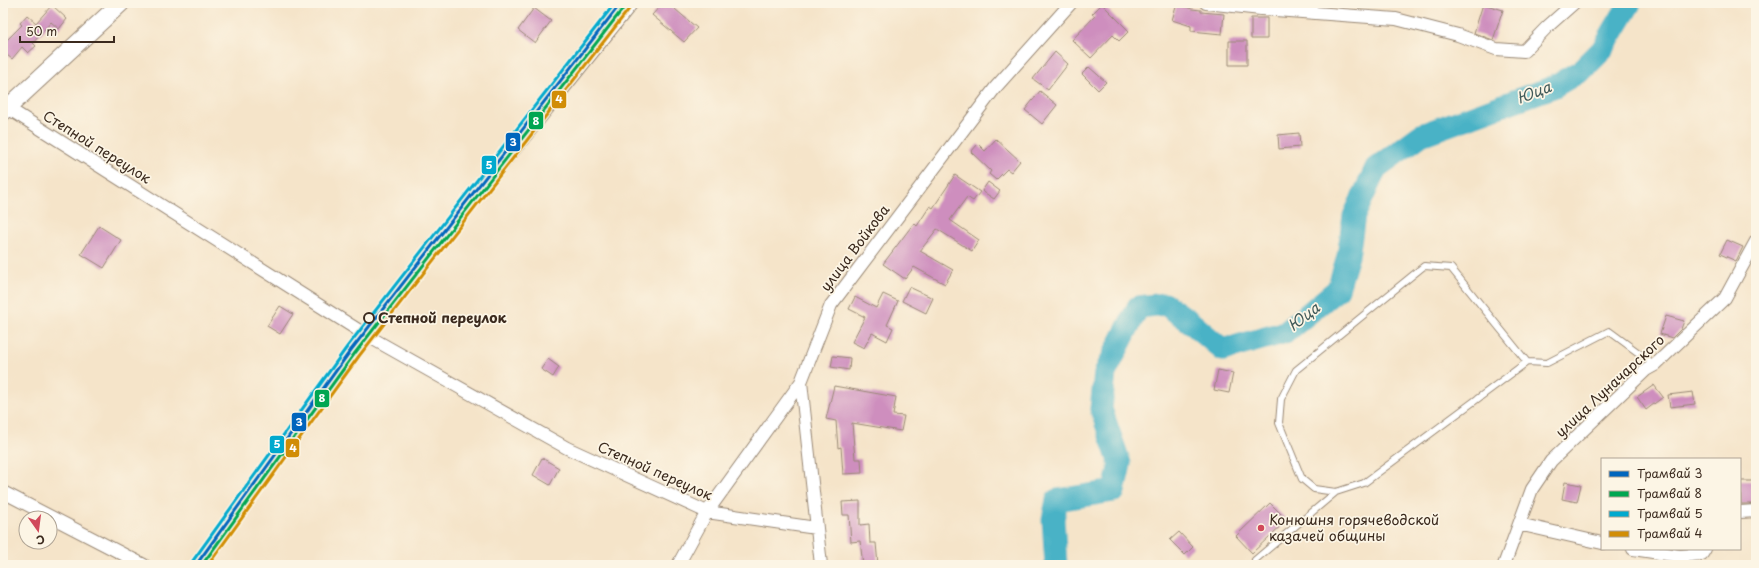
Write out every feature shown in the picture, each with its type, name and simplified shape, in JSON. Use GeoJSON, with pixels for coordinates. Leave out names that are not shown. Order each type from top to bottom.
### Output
{"type":"FeatureCollection","features":[{"type":"Feature","properties":{"kind":"main road"},"geometry":{"type":"LineString","coordinates":[[4,108],[121,3]]}},
{"type":"Feature","properties":{"kind":"street"},"geometry":{"type":"LineString","coordinates":[[199,565],[366,335],[632,3]]}},
{"type":"Feature","properties":{"kind":"street","name":"улица Войкова"},"geometry":{"type":"LineString","coordinates":[[821,565],[801,382],[831,305],[995,88],[1071,3]]}},
{"type":"Feature","properties":{"kind":"street"},"geometry":{"type":"LineString","coordinates":[[1206,3],[1261,9],[1396,19],[1458,35],[1496,49],[1524,51],[1547,27],[1574,3]]}},
{"type":"Feature","properties":{"kind":"street","name":"Степной переулок"},"geometry":{"type":"LineString","coordinates":[[4,108],[366,335],[567,448],[707,512],[816,528]]}},
{"type":"Feature","properties":{"kind":"street","name":"улица Луначарского"},"geometry":{"type":"LineString","coordinates":[[1504,565],[1532,489],[1551,461],[1646,370],[1655,365],[1725,298],[1756,241]]}},
{"type":"Feature","properties":{"kind":"street"},"geometry":{"type":"LineString","coordinates":[[678,565],[707,512],[801,382]]}},
{"type":"Feature","properties":{"kind":"street"},"geometry":{"type":"LineString","coordinates":[[3,492],[144,565]]}},
{"type":"Feature","properties":{"kind":"street"},"geometry":{"type":"LineString","coordinates":[[1741,512],[1756,511]]}},
{"type":"Feature","properties":{"kind":"street"},"geometry":{"type":"LineString","coordinates":[[1519,524],[1601,543]]}},
{"type":"Feature","properties":{"kind":"street"},"geometry":{"type":"LineString","coordinates":[[1640,550],[1680,556],[1702,554],[1705,550]]}},
{"type":"Feature","properties":{"kind":"lane"},"geometry":{"type":"LineString","coordinates":[[1336,492],[1314,489],[1302,479],[1279,424],[1282,399],[1296,370],[1424,266],[1451,268],[1527,362]]}},
{"type":"Feature","properties":{"kind":"lane"},"geometry":{"type":"LineString","coordinates":[[1255,560],[1336,492],[1364,483],[1527,362],[1547,363],[1609,330],[1655,365]]}},
{"type":"Feature","properties":{"kind":"building"},"geometry":{"type":"Polygon","coordinates":[[[663,3],[668,3],[697,28],[684,42],[652,15],[663,3]]]}},
{"type":"Feature","properties":{"kind":"building"},"geometry":{"type":"Polygon","coordinates":[[[1102,4],[1129,31],[1119,41],[1113,35],[1091,58],[1072,40],[1095,16],[1092,14],[1102,4]]]}},
{"type":"Feature","properties":{"kind":"building"},"geometry":{"type":"Polygon","coordinates":[[[1177,4],[1192,9],[1201,10],[1201,12],[1224,14],[1222,34],[1191,31],[1191,26],[1172,20],[1177,4]]]}},
{"type":"Feature","properties":{"kind":"building"},"geometry":{"type":"Polygon","coordinates":[[[1483,4],[1503,10],[1493,40],[1474,33],[1483,4]]]}},
{"type":"Feature","properties":{"kind":"building"},"geometry":{"type":"Polygon","coordinates":[[[52,5],[67,19],[59,29],[51,22],[33,43],[36,46],[28,53],[22,47],[12,59],[3,52],[3,44],[22,25],[20,23],[27,15],[36,23],[52,5]]]}},
{"type":"Feature","properties":{"kind":"building"},"geometry":{"type":"Polygon","coordinates":[[[534,8],[551,21],[535,43],[518,30],[534,8]]]}},
{"type":"Feature","properties":{"kind":"building"},"geometry":{"type":"Polygon","coordinates":[[[1251,18],[1267,18],[1267,39],[1251,39],[1251,18]]]}},
{"type":"Feature","properties":{"kind":"building"},"geometry":{"type":"Polygon","coordinates":[[[1229,41],[1247,41],[1247,65],[1229,65],[1229,41]]]}},
{"type":"Feature","properties":{"kind":"building"},"geometry":{"type":"Polygon","coordinates":[[[1055,52],[1068,64],[1048,90],[1033,79],[1055,52]]]}},
{"type":"Feature","properties":{"kind":"building"},"geometry":{"type":"Polygon","coordinates":[[[1089,67],[1106,82],[1098,90],[1082,74],[1089,67]]]}},
{"type":"Feature","properties":{"kind":"building"},"geometry":{"type":"Polygon","coordinates":[[[1040,91],[1057,105],[1042,124],[1025,110],[1040,91]]]}},
{"type":"Feature","properties":{"kind":"building"},"geometry":{"type":"Polygon","coordinates":[[[1299,133],[1300,147],[1279,149],[1278,135],[1299,133]]]}},
{"type":"Feature","properties":{"kind":"building"},"geometry":{"type":"Polygon","coordinates":[[[996,139],[1020,161],[1011,172],[1007,169],[996,180],[989,174],[991,171],[971,152],[978,144],[985,151],[996,139]]]}},
{"type":"Feature","properties":{"kind":"building"},"geometry":{"type":"Polygon","coordinates":[[[955,175],[980,192],[973,201],[967,197],[950,220],[979,240],[972,251],[937,229],[920,251],[953,270],[945,284],[914,267],[905,279],[883,264],[914,223],[917,226],[930,206],[933,208],[955,175]]]}},
{"type":"Feature","properties":{"kind":"building"},"geometry":{"type":"Polygon","coordinates":[[[988,182],[1000,191],[994,199],[982,191],[988,182]]]}},
{"type":"Feature","properties":{"kind":"building"},"geometry":{"type":"Polygon","coordinates":[[[99,226],[121,240],[104,268],[81,254],[99,226]]]}},
{"type":"Feature","properties":{"kind":"building"},"geometry":{"type":"Polygon","coordinates":[[[1727,240],[1743,247],[1736,261],[1720,254],[1727,240]]]}},
{"type":"Feature","properties":{"kind":"building"},"geometry":{"type":"Polygon","coordinates":[[[909,287],[933,298],[926,313],[902,301],[909,287]]]}},
{"type":"Feature","properties":{"kind":"building"},"geometry":{"type":"Polygon","coordinates":[[[883,294],[898,301],[887,325],[893,328],[887,341],[872,333],[864,348],[852,342],[865,317],[849,309],[855,297],[876,308],[883,294]]]}},
{"type":"Feature","properties":{"kind":"building"},"geometry":{"type":"Polygon","coordinates":[[[280,306],[293,314],[280,334],[267,326],[280,306]]]}},
{"type":"Feature","properties":{"kind":"building"},"geometry":{"type":"Polygon","coordinates":[[[1666,316],[1684,321],[1681,329],[1672,338],[1660,334],[1666,316]]]}},
{"type":"Feature","properties":{"kind":"building"},"geometry":{"type":"Polygon","coordinates":[[[833,356],[850,358],[849,370],[831,367],[833,356]]]}},
{"type":"Feature","properties":{"kind":"building"},"geometry":{"type":"Polygon","coordinates":[[[548,359],[559,367],[553,377],[541,369],[548,359]]]}},
{"type":"Feature","properties":{"kind":"building"},"geometry":{"type":"Polygon","coordinates":[[[1218,370],[1233,373],[1229,393],[1214,390],[1218,370]]]}},
{"type":"Feature","properties":{"kind":"building"},"geometry":{"type":"Polygon","coordinates":[[[1654,385],[1663,397],[1646,410],[1637,397],[1654,385]]]}},
{"type":"Feature","properties":{"kind":"building"},"geometry":{"type":"Polygon","coordinates":[[[834,386],[896,397],[893,415],[904,416],[901,431],[852,423],[855,459],[861,459],[862,473],[843,474],[841,447],[838,448],[836,421],[826,419],[834,386]]]}},
{"type":"Feature","properties":{"kind":"building"},"geometry":{"type":"Polygon","coordinates":[[[1693,392],[1695,404],[1670,407],[1668,395],[1693,392]]]}},
{"type":"Feature","properties":{"kind":"building"},"geometry":{"type":"Polygon","coordinates":[[[542,458],[559,468],[550,485],[533,475],[542,458]]]}},
{"type":"Feature","properties":{"kind":"building"},"geometry":{"type":"Polygon","coordinates":[[[1741,481],[1754,481],[1755,504],[1741,504],[1741,481]]]}},
{"type":"Feature","properties":{"kind":"building"},"geometry":{"type":"Polygon","coordinates":[[[1565,482],[1581,485],[1577,502],[1562,499],[1565,482]]]}},
{"type":"Feature","properties":{"kind":"building"},"geometry":{"type":"Polygon","coordinates":[[[860,501],[860,525],[869,524],[870,543],[876,543],[878,565],[863,565],[860,541],[851,542],[849,515],[843,515],[842,502],[860,501]]]}},
{"type":"Feature","properties":{"kind":"building","name":"Конюшня горячеводской казачей общины"},"geometry":{"type":"Polygon","coordinates":[[[1270,503],[1287,520],[1252,553],[1236,536],[1270,503]]]}},
{"type":"Feature","properties":{"kind":"building"},"geometry":{"type":"Polygon","coordinates":[[[1179,532],[1193,547],[1185,555],[1170,540],[1179,532]]]}},
{"type":"Feature","properties":{"kind":"waterway","name":"Юца"},"geometry":{"type":"LineString","coordinates":[[1056,565],[1053,519],[1057,500],[1114,491],[1120,464],[1101,409],[1105,373],[1138,307],[1165,304],[1188,320],[1223,350],[1286,332],[1338,289],[1348,256],[1354,216],[1376,168],[1421,135],[1553,87],[1582,70],[1602,50],[1630,3]]}},
{"type":"Feature","properties":{"kind":"tram line","name":"5"},"geometry":{"type":"LineString","coordinates":[[192,562],[347,347],[615,3]]}},
{"type":"Feature","properties":{"kind":"tram line","name":"3"},"geometry":{"type":"LineString","coordinates":[[196,565],[351,350],[621,3]]}},
{"type":"Feature","properties":{"kind":"tram line","name":"8"},"geometry":{"type":"LineString","coordinates":[[202,565],[355,353],[625,6]]}},
{"type":"Feature","properties":{"kind":"tram line","name":"4"},"geometry":{"type":"LineString","coordinates":[[208,565],[359,356],[629,9]]}},
{"type":"Feature","properties":{"kind":"place","name":"Степной переулок"},"geometry":{"type":"Point","coordinates":[369,318]}},
{"type":"Feature","properties":{"kind":"place","name":"Конюшня горячеводской казачей общины"},"geometry":{"type":"Point","coordinates":[1261,528]}}]}
